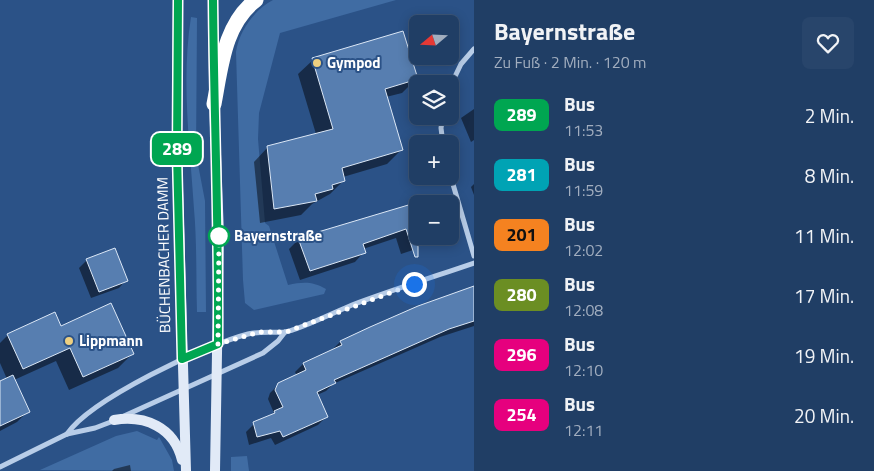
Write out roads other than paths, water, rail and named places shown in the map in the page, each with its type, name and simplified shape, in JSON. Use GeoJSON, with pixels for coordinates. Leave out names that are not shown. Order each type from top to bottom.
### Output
{"type":"FeatureCollection","features":[{"type":"Feature","properties":{"kind":"highway"},"geometry":{"type":"LineString","coordinates":[[214,104],[227,42],[245,11],[256,0]]}},
{"type":"Feature","properties":{"kind":"main road","name":"BÜCHENBACHER DAMM"},"geometry":{"type":"LineString","coordinates":[[178,0],[177,154],[185,471]]}},
{"type":"Feature","properties":{"kind":"main road"},"geometry":{"type":"LineString","coordinates":[[213,0],[214,104],[219,236],[215,471]]}},
{"type":"Feature","properties":{"kind":"main road"},"geometry":{"type":"LineString","coordinates":[[114,420],[139,418],[163,430],[176,445],[185,471]]}},
{"type":"Feature","properties":{"kind":"street"},"geometry":{"type":"LineString","coordinates":[[456,75],[461,64],[474,48]]}},
{"type":"Feature","properties":{"kind":"street"},"geometry":{"type":"LineString","coordinates":[[453,185],[474,256]]}},
{"type":"Feature","properties":{"kind":"street"},"geometry":{"type":"LineString","coordinates":[[67,434],[73,425],[98,407],[182,359],[218,344],[260,332],[286,332],[378,296],[474,263]]}},
{"type":"Feature","properties":{"kind":"street"},"geometry":{"type":"LineString","coordinates":[[0,467],[67,434],[82,432],[114,420],[263,353],[272,347],[286,332]]}},
{"type":"Feature","properties":{"kind":"place","name":"Gympod"},"geometry":{"type":"Point","coordinates":[317,63]}},
{"type":"Feature","properties":{"kind":"place","name":"Bayernstraße"},"geometry":{"type":"Point","coordinates":[219,236]}},
{"type":"Feature","properties":{"kind":"place","name":"Lippmann"},"geometry":{"type":"Point","coordinates":[69,341]}}]}
